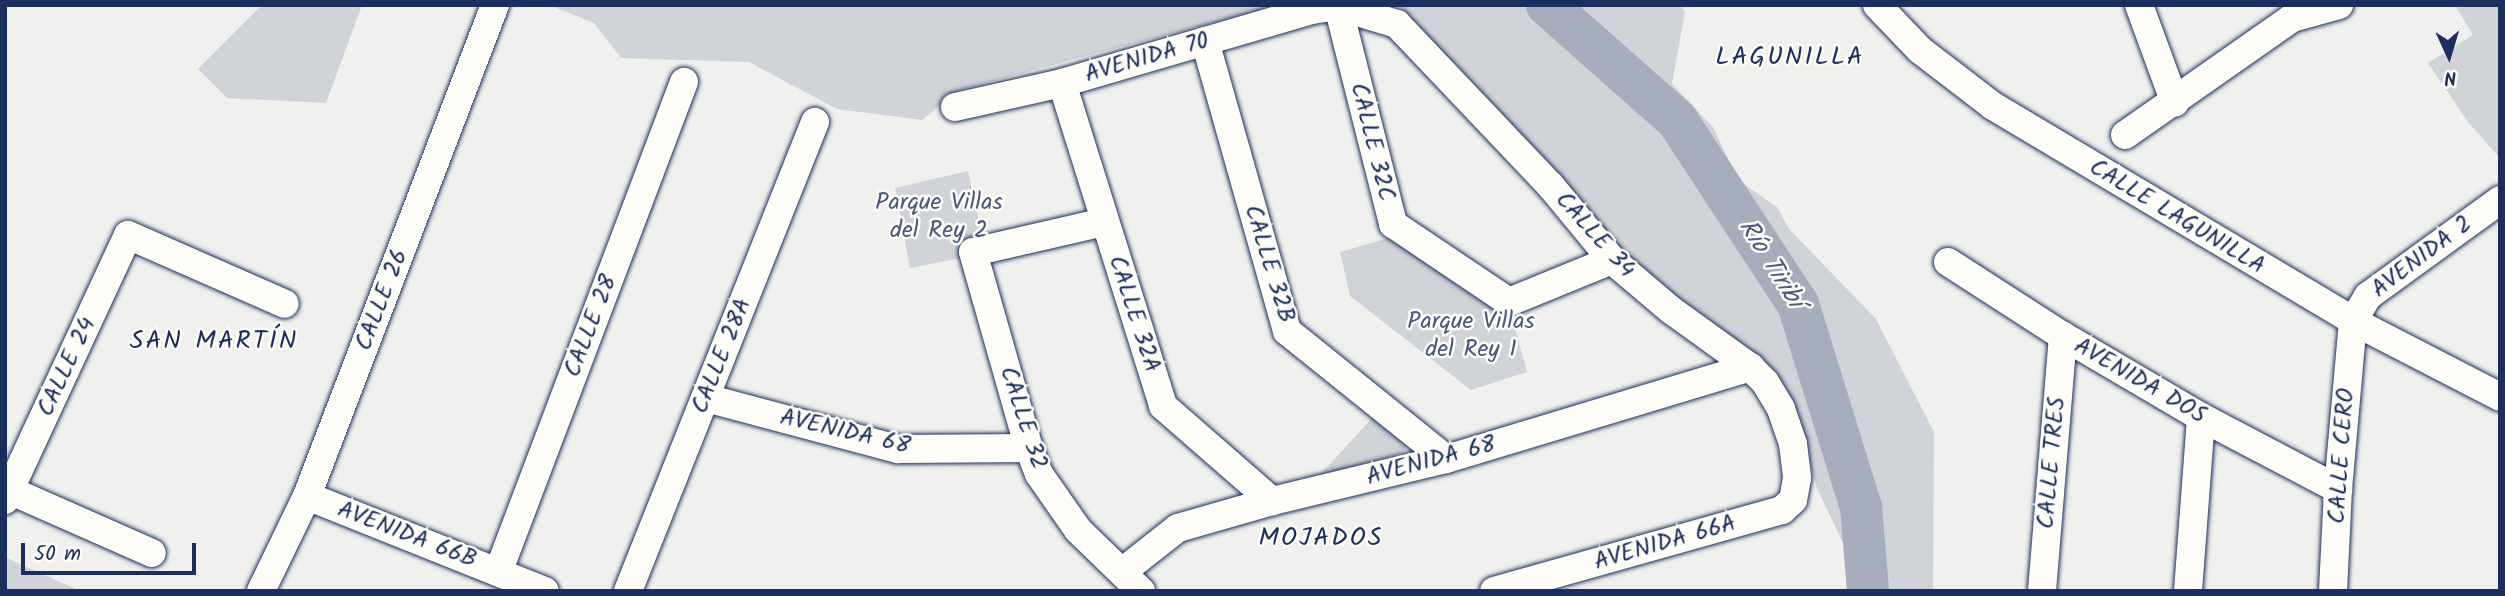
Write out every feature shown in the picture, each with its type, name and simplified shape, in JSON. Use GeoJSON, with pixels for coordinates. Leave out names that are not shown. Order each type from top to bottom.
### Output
{"type":"FeatureCollection","features":[{"type":"Feature","properties":{"kind":"street","name":"CALLE 26"},"geometry":{"type":"LineString","coordinates":[[261,591],[307,496],[495,5]]}},
{"type":"Feature","properties":{"kind":"street","name":"CALLE LAGUNILLA"},"geometry":{"type":"LineString","coordinates":[[1877,5],[1920,50],[1993,106],[2353,321],[2500,397]]}},
{"type":"Feature","properties":{"kind":"street"},"geometry":{"type":"LineString","coordinates":[[2139,5],[2175,103]]}},
{"type":"Feature","properties":{"kind":"street"},"geometry":{"type":"LineString","coordinates":[[2125,135],[2175,103],[2292,18],[2339,5]]}},
{"type":"Feature","properties":{"kind":"street","name":"AVENIDA 70"},"geometry":{"type":"LineString","coordinates":[[955,107],[1062,83],[1312,10],[1338,6]]}},
{"type":"Feature","properties":{"kind":"street","name":"CALLE 34"},"geometry":{"type":"LineString","coordinates":[[1338,6],[1397,24],[1550,185],[1612,260],[1671,310],[1750,367],[1765,382],[1781,409],[1793,444],[1797,478],[1793,500]]}},
{"type":"Feature","properties":{"kind":"street","name":"CALLE 32C"},"geometry":{"type":"LineString","coordinates":[[1338,6],[1393,224],[1509,302],[1612,260]]}},
{"type":"Feature","properties":{"kind":"street","name":"CALLE 32B"},"geometry":{"type":"LineString","coordinates":[[1205,41],[1287,331],[1446,459]]}},
{"type":"Feature","properties":{"kind":"street","name":"CALLE 28"},"geometry":{"type":"LineString","coordinates":[[499,570],[684,82]]}},
{"type":"Feature","properties":{"kind":"street","name":"CALLE 32A"},"geometry":{"type":"LineString","coordinates":[[1062,83],[1163,406],[1272,501]]}},
{"type":"Feature","properties":{"kind":"street","name":"CALLE 28A"},"geometry":{"type":"LineString","coordinates":[[628,591],[815,122]]}},
{"type":"Feature","properties":{"kind":"street","name":"AVENIDA 2"},"geometry":{"type":"LineString","coordinates":[[2353,321],[2368,296],[2500,200]]}},
{"type":"Feature","properties":{"kind":"street","name":"CALLE 32"},"geometry":{"type":"LineString","coordinates":[[1104,222],[973,252],[1029,448],[1039,474],[1078,530],[1132,581]]}},
{"type":"Feature","properties":{"kind":"street","name":"CALLE 24"},"geometry":{"type":"LineString","coordinates":[[7,495],[128,235],[285,304]]}},
{"type":"Feature","properties":{"kind":"street","name":"AVENIDA DOS"},"geometry":{"type":"LineString","coordinates":[[1948,262],[2063,336],[2201,417],[2338,489]]}},
{"type":"Feature","properties":{"kind":"street","name":"CALLE CERO"},"geometry":{"type":"LineString","coordinates":[[2333,591],[2338,489],[2353,321]]}},
{"type":"Feature","properties":{"kind":"street","name":"CALLE TRES"},"geometry":{"type":"LineString","coordinates":[[2042,591],[2063,336]]}},
{"type":"Feature","properties":{"kind":"street","name":"AVENIDA 68"},"geometry":{"type":"LineString","coordinates":[[1132,581],[1178,528],[1272,501],[1446,459],[1750,367]]}},
{"type":"Feature","properties":{"kind":"street","name":"AVENIDA 68"},"geometry":{"type":"LineString","coordinates":[[706,398],[898,449],[1029,448]]}},
{"type":"Feature","properties":{"kind":"street"},"geometry":{"type":"LineString","coordinates":[[2188,591],[2201,417]]}},
{"type":"Feature","properties":{"kind":"street"},"geometry":{"type":"LineString","coordinates":[[7,495],[152,553]]}},
{"type":"Feature","properties":{"kind":"street","name":"AVENIDA 66B"},"geometry":{"type":"LineString","coordinates":[[307,496],[499,570],[545,591]]}},
{"type":"Feature","properties":{"kind":"street","name":"AVENIDA 66A"},"geometry":{"type":"LineString","coordinates":[[1494,591],[1783,510],[1793,500]]}},
{"type":"Feature","properties":{"kind":"green space"},"geometry":{"type":"Polygon","coordinates":[[[262,5],[362,5],[326,103],[227,98],[198,69],[262,5]]]}},
{"type":"Feature","properties":{"kind":"green space"},"geometry":{"type":"Polygon","coordinates":[[[549,5],[1279,5],[959,90],[922,120],[837,109],[749,62],[621,58],[594,23],[549,5]]]}},
{"type":"Feature","properties":{"kind":"green space"},"geometry":{"type":"Polygon","coordinates":[[[1389,5],[1679,5],[1685,12],[1672,84],[1713,127],[1738,180],[1777,207],[1789,229],[1876,319],[1934,432],[1933,591],[1855,591],[1852,562],[1817,488],[1801,429],[1631,265],[1542,156],[1402,8],[1389,5]]]}},
{"type":"Feature","properties":{"kind":"green space"},"geometry":{"type":"Polygon","coordinates":[[[2455,5],[2500,5],[2500,158],[2468,122],[2428,63],[2473,35],[2455,5]]]}},
{"type":"Feature","properties":{"kind":"green space","name":"Parque Villas del Rey 2"},"geometry":{"type":"Polygon","coordinates":[[[968,171],[983,241],[966,257],[910,268],[895,188],[968,171]]]}},
{"type":"Feature","properties":{"kind":"green space","name":"Parque Villas del Rey 1"},"geometry":{"type":"Polygon","coordinates":[[[1399,235],[1510,309],[1527,372],[1471,390],[1350,296],[1340,252],[1399,235]]]}},
{"type":"Feature","properties":{"kind":"green space"},"geometry":{"type":"Polygon","coordinates":[[[1375,415],[1407,443],[1404,452],[1317,478],[1375,415]]]}},
{"type":"Feature","properties":{"kind":"green space"},"geometry":{"type":"Polygon","coordinates":[[[5,557],[80,591],[5,591],[5,557]]]}},
{"type":"Feature","properties":{"kind":"waterway","name":"Río Tiribí"},"geometry":{"type":"LineString","coordinates":[[1547,5],[1677,120],[1798,304],[1861,507],[1868,591]]}},
{"type":"Feature","properties":{"kind":"district","name":"LAGUNILLA"},"geometry":{"type":"Point","coordinates":[1790,58]}},
{"type":"Feature","properties":{"kind":"district","name":"SAN MARTÍN"},"geometry":{"type":"Point","coordinates":[214,342]}},
{"type":"Feature","properties":{"kind":"district","name":"MOJADOS"},"geometry":{"type":"Point","coordinates":[1321,539]}}]}
